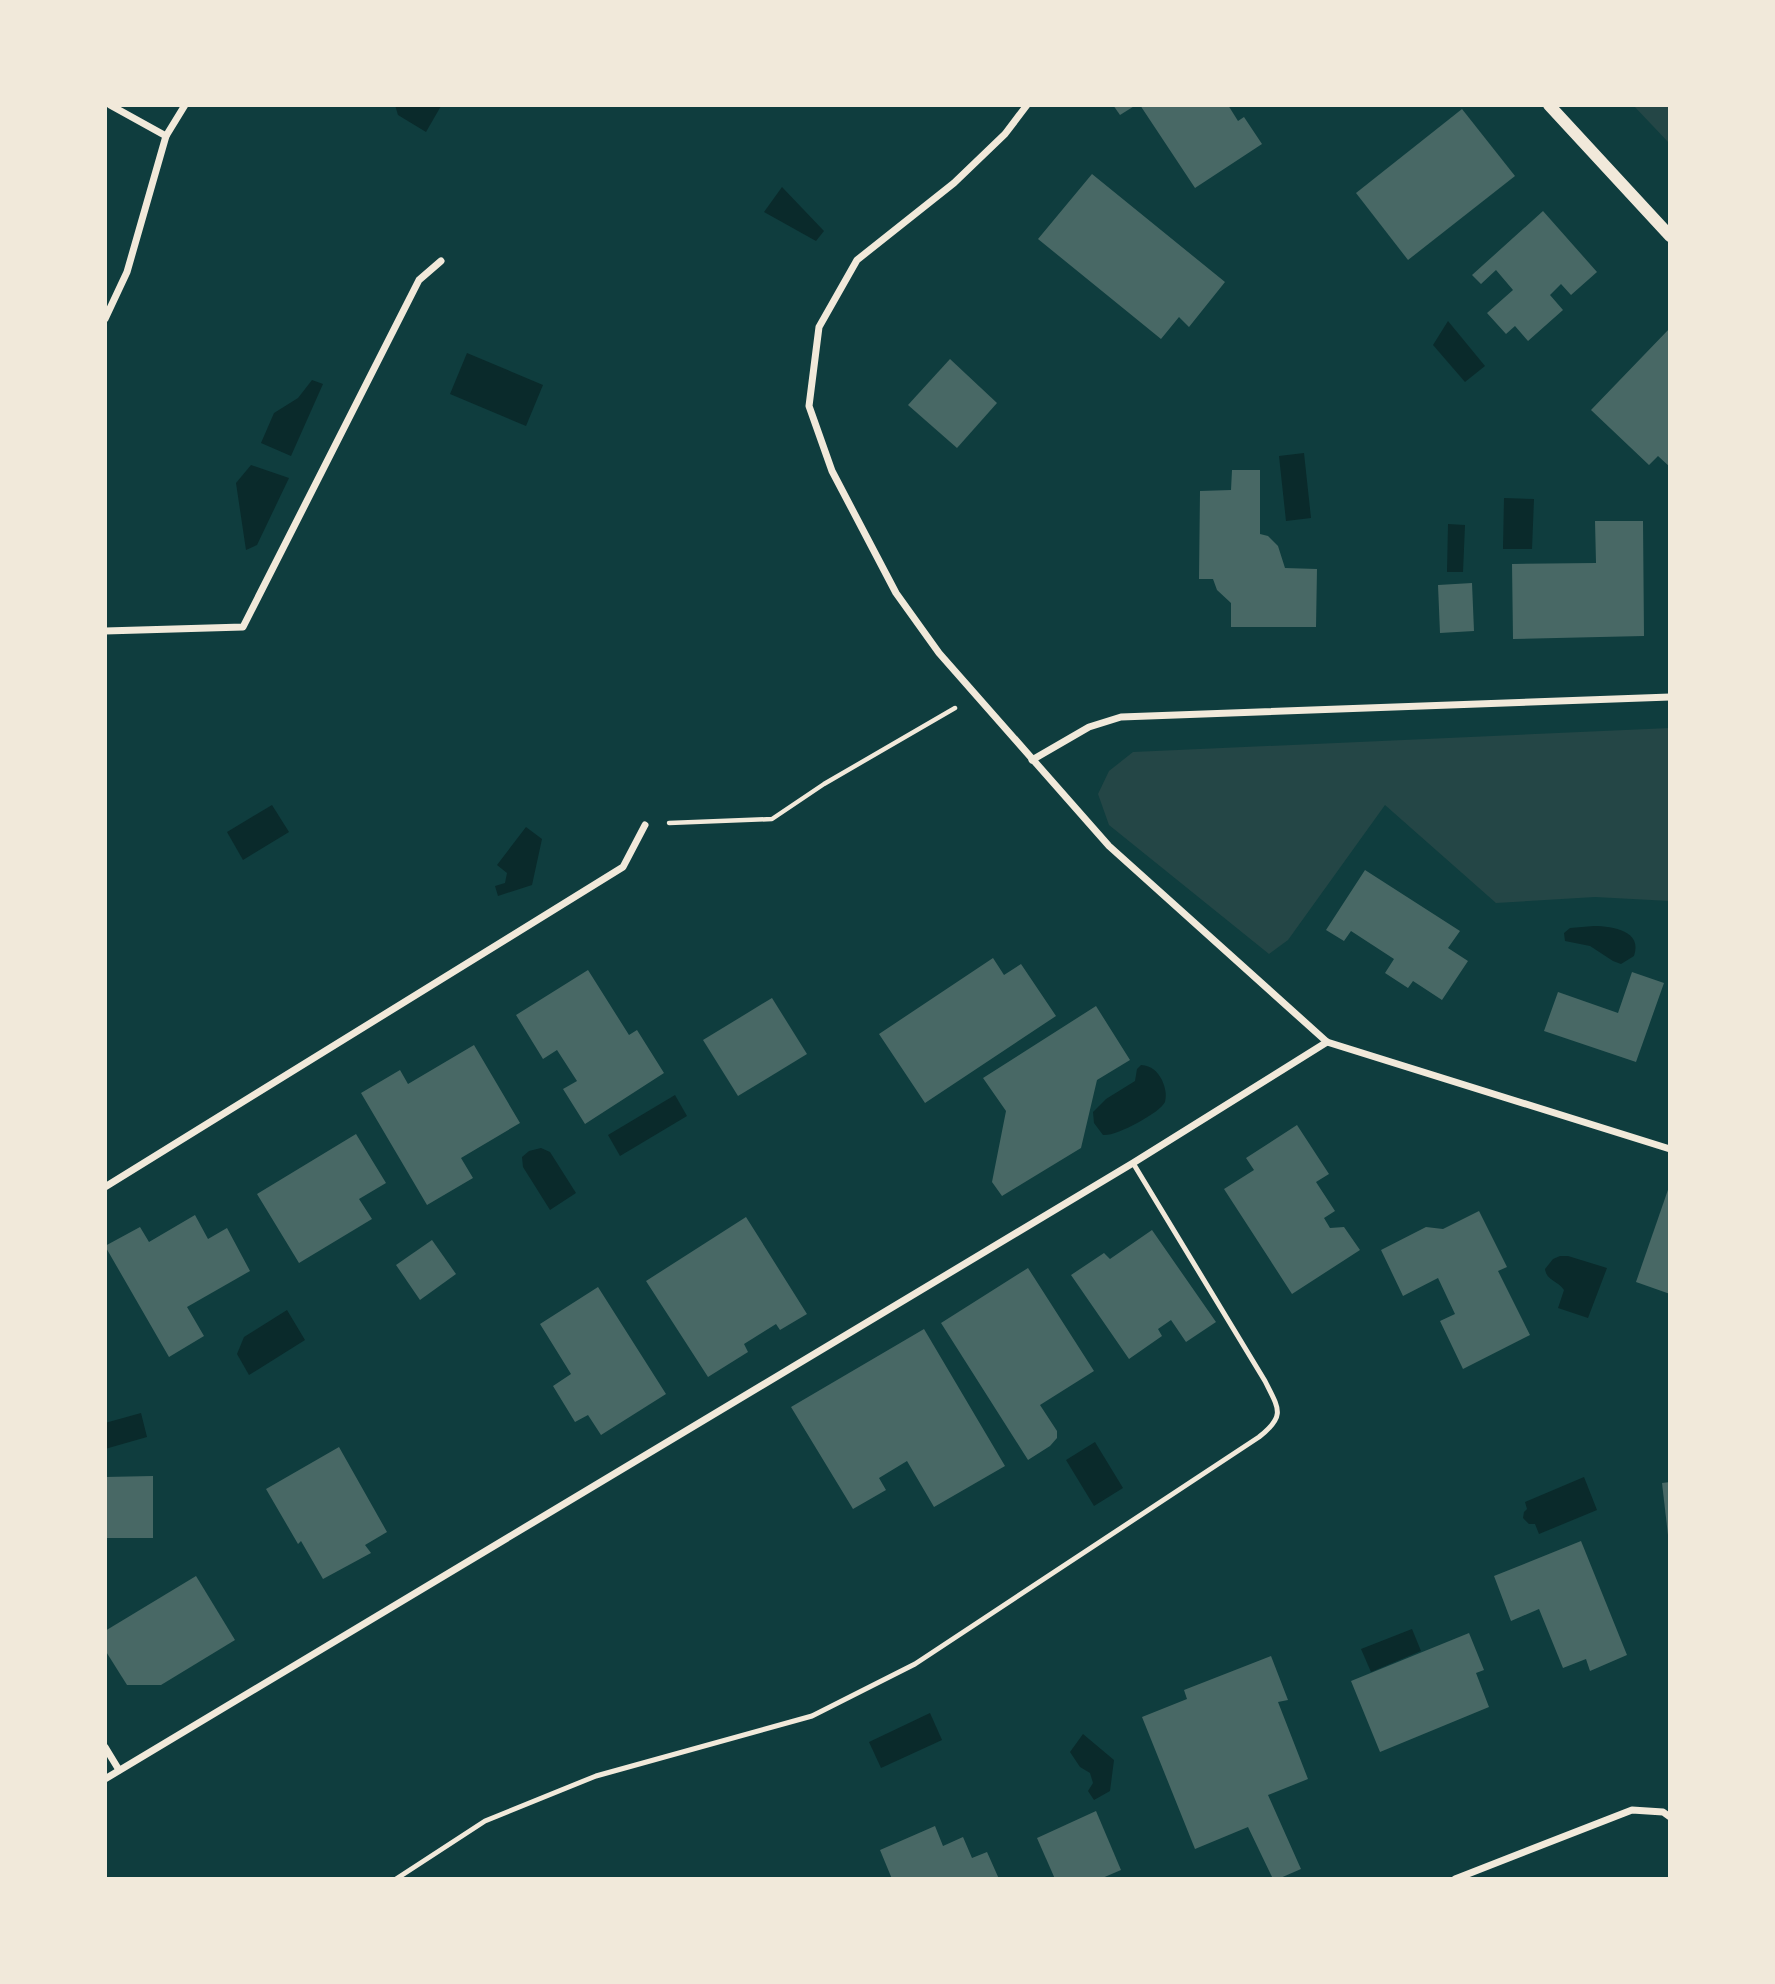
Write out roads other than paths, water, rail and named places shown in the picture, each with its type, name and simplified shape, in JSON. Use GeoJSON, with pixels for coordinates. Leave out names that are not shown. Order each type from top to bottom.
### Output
{"type":"FeatureCollection","features":[{"type":"Feature","properties":{"kind":"street"},"geometry":{"type":"LineString","coordinates":[[110,105],[166,136]]}},
{"type":"Feature","properties":{"kind":"street"},"geometry":{"type":"LineString","coordinates":[[105,319],[127,272],[166,136],[185,105]]}},
{"type":"Feature","properties":{"kind":"street"},"geometry":{"type":"LineString","coordinates":[[1027,105],[1005,134],[954,183],[857,260],[819,327],[809,406],[832,471],[896,593],[939,653],[1109,846],[1327,1042],[1670,1149]]}},
{"type":"Feature","properties":{"kind":"street"},"geometry":{"type":"LineString","coordinates":[[1549,105],[1670,236]]}},
{"type":"Feature","properties":{"kind":"street"},"geometry":{"type":"LineString","coordinates":[[105,631],[243,627],[419,280],[441,261]]}},
{"type":"Feature","properties":{"kind":"street"},"geometry":{"type":"LineString","coordinates":[[1032,760],[1089,727],[1121,717],[1670,697]]}},
{"type":"Feature","properties":{"kind":"street"},"geometry":{"type":"LineString","coordinates":[[105,1187],[623,867],[645,824]]}},
{"type":"Feature","properties":{"kind":"street"},"geometry":{"type":"LineString","coordinates":[[105,1779],[1133,1163],[1327,1042]]}},
{"type":"Feature","properties":{"kind":"street"},"geometry":{"type":"LineString","coordinates":[[105,1747],[118,1770]]}},
{"type":"Feature","properties":{"kind":"street"},"geometry":{"type":"LineString","coordinates":[[1455,1879],[1632,1810],[1663,1811],[1670,1817]]}},
{"type":"Feature","properties":{"kind":"lane"},"geometry":{"type":"LineString","coordinates":[[396,1879],[485,1821],[597,1776],[812,1716],[915,1664],[1275,1424],[1278,1412],[1265,1381],[1133,1163]]}}]}
